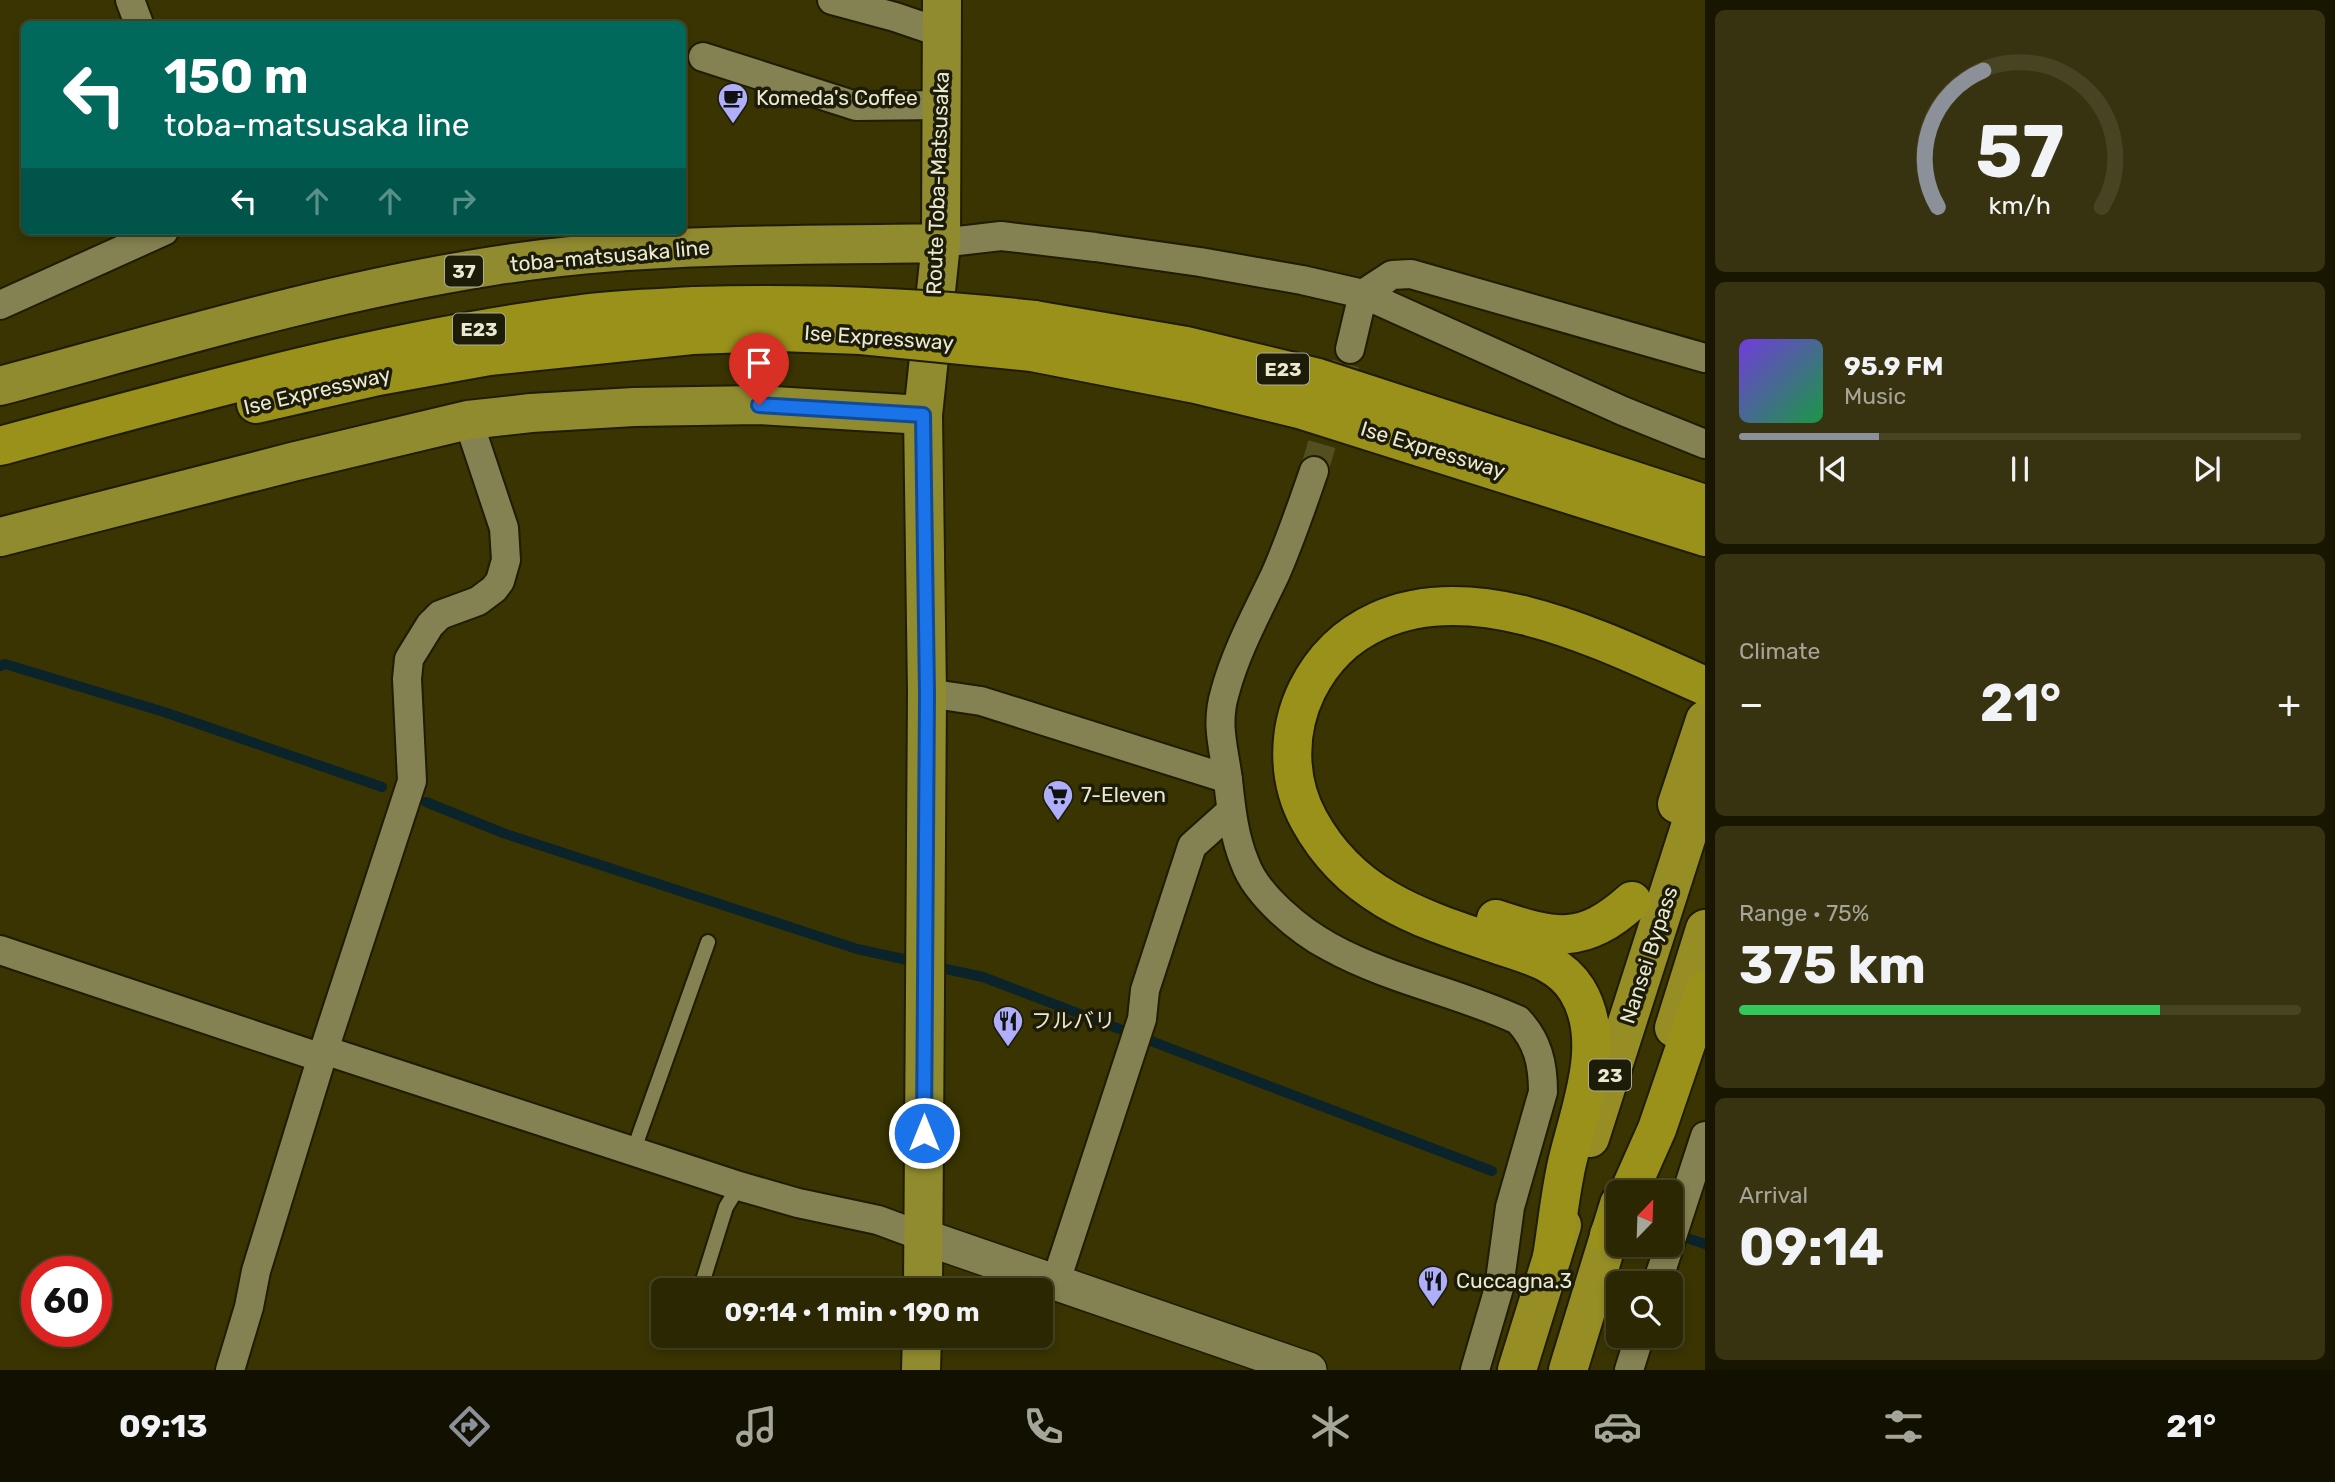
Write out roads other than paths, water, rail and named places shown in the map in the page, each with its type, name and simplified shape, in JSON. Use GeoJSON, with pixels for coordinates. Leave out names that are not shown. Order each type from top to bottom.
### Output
{"type":"FeatureCollection","features":[{"type":"Feature","properties":{"kind":"highway","name":"Ise Expressway"},"geometry":{"type":"LineString","coordinates":[[0,446],[270,387],[378,376],[693,321],[779,332],[861,335],[1136,336],[1265,365],[1362,391],[1525,444],[1691,511]]}},
{"type":"Feature","properties":{"kind":"highway","name":"Ise Expressway"},"geometry":{"type":"LineString","coordinates":[[1033,336],[1432,449],[1691,511]]}},
{"type":"Feature","properties":{"kind":"highway","name":"Ise Expressway"},"geometry":{"type":"LineString","coordinates":[[0,474],[270,387]]}},
{"type":"Feature","properties":{"kind":"highway","name":"E23"},"geometry":{"type":"LineString","coordinates":[[1691,511],[1705,558]]}},
{"type":"Feature","properties":{"kind":"highway"},"geometry":{"type":"LineString","coordinates":[[1552,1257],[1567,1166],[1591,1057],[1590,1031],[1577,990],[1548,962],[1426,919],[1377,896],[1337,862],[1308,818],[1297,795],[1292,771],[1292,745],[1304,697],[1316,673],[1331,653],[1349,637],[1393,614],[1420,607],[1449,605],[1490,608],[1553,624],[1705,704]]}},
{"type":"Feature","properties":{"kind":"highway"},"geometry":{"type":"LineString","coordinates":[[1705,686],[1509,631],[1453,625],[1430,628],[1384,643],[1350,668],[1326,708],[1317,750],[1318,769],[1322,790],[1345,831],[1360,851],[1378,867],[1425,894],[1517,926],[1554,935],[1574,934],[1593,929],[1612,918],[1632,901],[1655,864],[1705,720]]}},
{"type":"Feature","properties":{"kind":"highway","name":"Nansei Bypass"},"geometry":{"type":"LineString","coordinates":[[1517,1370],[1705,780]]}},
{"type":"Feature","properties":{"kind":"highway","name":"23"},"geometry":{"type":"LineString","coordinates":[[1627,1180],[1705,929]]}},
{"type":"Feature","properties":{"kind":"highway"},"geometry":{"type":"LineString","coordinates":[[1634,1180],[1657,1129],[1705,989]]}},
{"type":"Feature","properties":{"kind":"highway"},"geometry":{"type":"LineString","coordinates":[[1568,1370],[1606,1250]]}},
{"type":"Feature","properties":{"kind":"main road","name":"Route Toba-Matsusaka"},"geometry":{"type":"LineString","coordinates":[[923,1278],[927,693],[923,415],[941,243],[942,17]]}},
{"type":"Feature","properties":{"kind":"main road","name":"toba-matsusaka line"},"geometry":{"type":"LineString","coordinates":[[0,386],[237,322],[368,290],[492,266],[600,252],[941,243]]}},
{"type":"Feature","properties":{"kind":"main road"},"geometry":{"type":"LineString","coordinates":[[0,537],[305,458],[468,420],[634,407],[759,405],[923,415]]}},
{"type":"Feature","properties":{"kind":"main road"},"geometry":{"type":"LineString","coordinates":[[921,1370],[922,1348]]}},
{"type":"Feature","properties":{"kind":"street"},"geometry":{"type":"LineString","coordinates":[[130,0],[138,21]]}},
{"type":"Feature","properties":{"kind":"street"},"geometry":{"type":"LineString","coordinates":[[832,0],[895,17],[942,17]]}},
{"type":"Feature","properties":{"kind":"street"},"geometry":{"type":"LineString","coordinates":[[703,57],[856,106],[942,105]]}},
{"type":"Feature","properties":{"kind":"street"},"geometry":{"type":"LineString","coordinates":[[0,305],[155,235]]}},
{"type":"Feature","properties":{"kind":"street"},"geometry":{"type":"LineString","coordinates":[[941,243],[1001,236],[1095,247],[1302,280],[1363,294],[1623,411],[1705,444]]}},
{"type":"Feature","properties":{"kind":"street"},"geometry":{"type":"LineString","coordinates":[[1350,349],[1363,294],[1392,275],[1411,274],[1705,358]]}},
{"type":"Feature","properties":{"kind":"street"},"geometry":{"type":"LineString","coordinates":[[230,1370],[323,1054],[412,781],[407,679],[409,659],[430,625],[440,615],[478,601],[494,589],[506,560],[504,528],[498,505],[468,420]]}},
{"type":"Feature","properties":{"kind":"street"},"geometry":{"type":"LineString","coordinates":[[1314,471],[1288,545],[1224,692],[1219,732],[1231,811],[1245,864],[1251,875],[1277,907],[1302,929],[1329,947],[1372,967],[1518,1020],[1536,1045],[1543,1074],[1543,1092],[1510,1207],[1499,1288],[1475,1370]]}},
{"type":"Feature","properties":{"kind":"street"},"geometry":{"type":"LineString","coordinates":[[927,693],[981,701],[1228,779]]}},
{"type":"Feature","properties":{"kind":"street"},"geometry":{"type":"LineString","coordinates":[[1056,1281],[1142,1019],[1145,990],[1192,846],[1231,811]]}},
{"type":"Feature","properties":{"kind":"street"},"geometry":{"type":"LineString","coordinates":[[0,950],[739,1186],[798,1203],[878,1220],[1310,1370]]}},
{"type":"Feature","properties":{"kind":"street"},"geometry":{"type":"LineString","coordinates":[[1684,1201],[1705,1136]]}},
{"type":"Feature","properties":{"kind":"street"},"geometry":{"type":"LineString","coordinates":[[1629,1370],[1636,1348]]}},
{"type":"Feature","properties":{"kind":"lane"},"geometry":{"type":"LineString","coordinates":[[633,1152],[708,942]]}},
{"type":"Feature","properties":{"kind":"lane"},"geometry":{"type":"LineString","coordinates":[[704,1278],[726,1207],[739,1186]]}},
{"type":"Feature","properties":{"kind":"waterway"},"geometry":{"type":"LineString","coordinates":[[0,666],[5,664],[164,712],[382,787]]}},
{"type":"Feature","properties":{"kind":"waterway"},"geometry":{"type":"LineString","coordinates":[[426,802],[503,833],[857,949],[917,962]]}},
{"type":"Feature","properties":{"kind":"waterway"},"geometry":{"type":"LineString","coordinates":[[932,966],[983,977],[1492,1171]]}},
{"type":"Feature","properties":{"kind":"waterway"},"geometry":{"type":"LineString","coordinates":[[1690,1239],[1705,1244]]}},
{"type":"Feature","properties":{"kind":"tunnel"},"geometry":{"type":"LineString","coordinates":[[1314,471],[1350,349]]}},
{"type":"Feature","properties":{"kind":"place","name":"Komeda's Coffee"},"geometry":{"type":"Point","coordinates":[733,125]}},
{"type":"Feature","properties":{"kind":"place","name":"7-Eleven"},"geometry":{"type":"Point","coordinates":[1058,822]}},
{"type":"Feature","properties":{"kind":"place","name":"フルバリ"},"geometry":{"type":"Point","coordinates":[1008,1048]}},
{"type":"Feature","properties":{"kind":"place","name":"Cuccagna.3"},"geometry":{"type":"Point","coordinates":[1433,1308]}}]}
